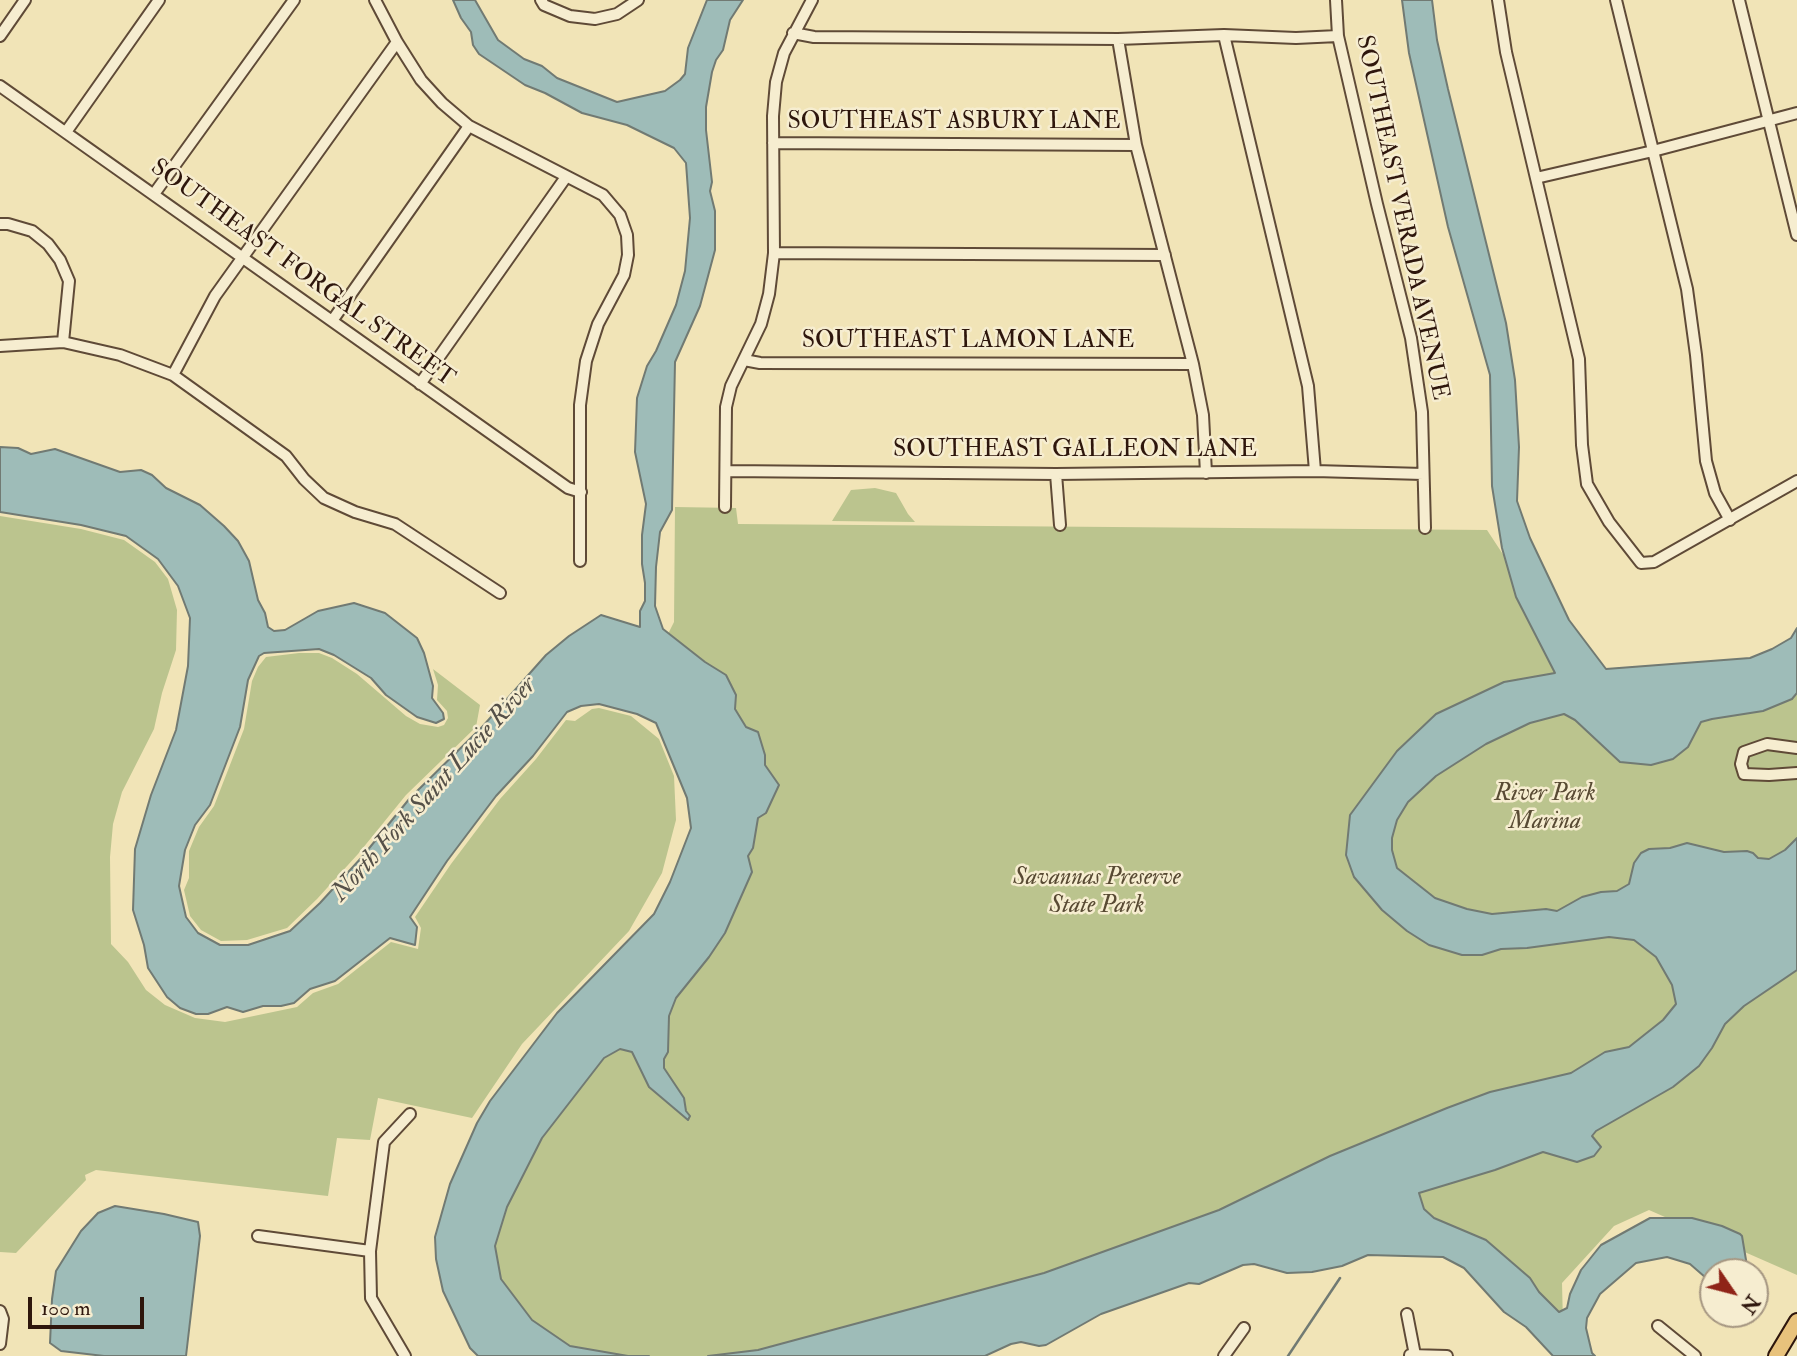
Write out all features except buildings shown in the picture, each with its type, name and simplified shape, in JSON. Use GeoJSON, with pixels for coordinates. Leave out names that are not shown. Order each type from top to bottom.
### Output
{"type":"FeatureCollection","features":[{"type":"Feature","properties":{"kind":"main road"},"geometry":{"type":"LineString","coordinates":[[1776,1356],[1797,1321]]}},
{"type":"Feature","properties":{"kind":"street"},"geometry":{"type":"LineString","coordinates":[[0,36],[25,0]]}},
{"type":"Feature","properties":{"kind":"street"},"geometry":{"type":"LineString","coordinates":[[66,132],[159,0]]}},
{"type":"Feature","properties":{"kind":"street"},"geometry":{"type":"LineString","coordinates":[[154,194],[294,0]]}},
{"type":"Feature","properties":{"kind":"street"},"geometry":{"type":"LineString","coordinates":[[375,0],[421,80],[442,103],[469,126],[603,195],[620,215],[627,235],[628,255],[624,275],[598,324],[586,361],[580,405],[580,561]]}},
{"type":"Feature","properties":{"kind":"street"},"geometry":{"type":"LineString","coordinates":[[541,0],[544,5],[570,16],[595,19],[617,14],[638,0]]}},
{"type":"Feature","properties":{"kind":"street"},"geometry":{"type":"LineString","coordinates":[[725,507],[726,407],[732,386],[761,324],[769,294],[774,253],[773,143],[776,82],[783,53],[812,0]]}},
{"type":"Feature","properties":{"kind":"street","name":"SOUTHEAST VERADA AVENUE"},"geometry":{"type":"LineString","coordinates":[[1336,0],[1338,36],[1411,338],[1422,412],[1425,528]]}},
{"type":"Feature","properties":{"kind":"street"},"geometry":{"type":"LineString","coordinates":[[1497,0],[1506,52],[1579,359],[1582,445],[1587,484],[1603,513],[1641,563],[1654,562],[1797,481]]}},
{"type":"Feature","properties":{"kind":"street"},"geometry":{"type":"LineString","coordinates":[[1616,0],[1687,289],[1706,461],[1715,493],[1730,520]]}},
{"type":"Feature","properties":{"kind":"street"},"geometry":{"type":"LineString","coordinates":[[1739,0],[1797,235]]}},
{"type":"Feature","properties":{"kind":"street"},"geometry":{"type":"LineString","coordinates":[[793,33],[814,37],[1118,39],[1224,35],[1296,38],[1338,36]]}},
{"type":"Feature","properties":{"kind":"street"},"geometry":{"type":"LineString","coordinates":[[1224,35],[1308,386],[1315,471]]}},
{"type":"Feature","properties":{"kind":"street"},"geometry":{"type":"LineString","coordinates":[[1118,39],[1136,145],[1203,415],[1206,473]]}},
{"type":"Feature","properties":{"kind":"street"},"geometry":{"type":"LineString","coordinates":[[173,375],[215,296],[397,42]]}},
{"type":"Feature","properties":{"kind":"street","name":"SOUTHEAST FORGAL STREET"},"geometry":{"type":"LineString","coordinates":[[0,86],[568,488],[581,492]]}},
{"type":"Feature","properties":{"kind":"street"},"geometry":{"type":"LineString","coordinates":[[1536,178],[1797,113]]}},
{"type":"Feature","properties":{"kind":"street"},"geometry":{"type":"LineString","coordinates":[[332,321],[469,126]]}},
{"type":"Feature","properties":{"kind":"street","name":"SOUTHEAST ASBURY LANE"},"geometry":{"type":"LineString","coordinates":[[773,143],[1136,145]]}},
{"type":"Feature","properties":{"kind":"street"},"geometry":{"type":"LineString","coordinates":[[420,384],[566,177]]}},
{"type":"Feature","properties":{"kind":"street"},"geometry":{"type":"LineString","coordinates":[[0,223],[32,231],[48,244],[60,260],[69,281],[63,342]]}},
{"type":"Feature","properties":{"kind":"street"},"geometry":{"type":"LineString","coordinates":[[774,253],[1165,255]]}},
{"type":"Feature","properties":{"kind":"street"},"geometry":{"type":"LineString","coordinates":[[0,346],[63,342],[120,355],[173,375],[286,456],[324,498],[355,512],[396,524],[500,593]]}},
{"type":"Feature","properties":{"kind":"street","name":"SOUTHEAST LAMON LANE"},"geometry":{"type":"LineString","coordinates":[[744,360],[760,363],[1192,364]]}},
{"type":"Feature","properties":{"kind":"street","name":"SOUTHEAST GALLEON LANE"},"geometry":{"type":"LineString","coordinates":[[727,471],[1056,474],[1315,471],[1423,474]]}},
{"type":"Feature","properties":{"kind":"street"},"geometry":{"type":"LineString","coordinates":[[1056,474],[1060,525]]}},
{"type":"Feature","properties":{"kind":"street"},"geometry":{"type":"LineString","coordinates":[[1797,748],[1768,744],[1744,752],[1741,764],[1744,774],[1797,773]]}},
{"type":"Feature","properties":{"kind":"street"},"geometry":{"type":"LineString","coordinates":[[405,1356],[371,1298],[370,1251],[384,1142],[410,1114]]}},
{"type":"Feature","properties":{"kind":"street"},"geometry":{"type":"LineString","coordinates":[[258,1236],[370,1251]]}},
{"type":"Feature","properties":{"kind":"street"},"geometry":{"type":"LineString","coordinates":[[0,1311],[3,1319],[0,1344]]}},
{"type":"Feature","properties":{"kind":"street"},"geometry":{"type":"LineString","coordinates":[[1407,1314],[1411,1355],[1447,1356]]}},
{"type":"Feature","properties":{"kind":"street"},"geometry":{"type":"LineString","coordinates":[[1658,1326],[1695,1356]]}},
{"type":"Feature","properties":{"kind":"street"},"geometry":{"type":"LineString","coordinates":[[1224,1356],[1244,1328]]}},
{"type":"Feature","properties":{"kind":"green space"},"geometry":{"type":"Polygon","coordinates":[[[875,488],[896,493],[915,522],[832,521],[851,490],[875,488]]]}},
{"type":"Feature","properties":{"kind":"green space","name":"Savannas Preserve State Park"},"geometry":{"type":"Polygon","coordinates":[[[675,507],[736,508],[738,524],[1487,530],[1601,704],[1797,658],[1797,1275],[1769,1263],[1769,1258],[1758,1258],[1649,1210],[1614,1226],[1562,1283],[1563,1324],[1431,1232],[1407,1194],[839,1356],[544,1356],[485,1289],[522,1126],[739,817],[657,656],[674,622],[675,507]]]}},
{"type":"Feature","properties":{"kind":"green space"},"geometry":{"type":"Polygon","coordinates":[[[0,516],[81,529],[124,540],[155,562],[168,579],[177,610],[176,650],[154,729],[122,792],[113,824],[110,857],[111,944],[128,962],[146,990],[165,1005],[195,1018],[225,1022],[297,1007],[313,993],[338,984],[391,942],[418,949],[421,928],[415,917],[500,799],[566,720],[575,721],[592,709],[599,708],[631,716],[659,739],[674,776],[676,820],[662,873],[629,931],[522,1044],[472,1118],[378,1098],[370,1140],[337,1138],[328,1196],[96,1170],[85,1175],[86,1180],[16,1253],[0,1252],[0,516]]]}},
{"type":"Feature","properties":{"kind":"green space"},"geometry":{"type":"Polygon","coordinates":[[[319,653],[332,658],[357,674],[406,716],[420,724],[438,727],[444,725],[448,718],[447,711],[437,700],[438,685],[433,669],[480,705],[476,727],[406,795],[358,854],[287,928],[247,940],[221,941],[201,930],[190,916],[184,890],[189,878],[189,851],[199,827],[214,806],[244,729],[252,681],[258,667],[266,657],[319,653]]]}},
{"type":"Feature","properties":{"kind":"water","name":"North Fork Saint Lucie River"},"geometry":{"type":"Polygon","coordinates":[[[453,0],[475,0],[498,40],[524,59],[542,66],[557,78],[617,102],[665,91],[680,80],[685,74],[688,48],[707,0],[743,0],[730,20],[723,50],[716,60],[706,107],[712,182],[710,191],[715,211],[715,250],[700,306],[675,362],[672,510],[660,532],[655,606],[663,629],[726,675],[736,695],[735,709],[746,727],[758,732],[765,765],[779,785],[766,813],[758,818],[753,848],[748,856],[752,872],[725,933],[676,998],[669,1016],[668,1052],[664,1059],[664,1068],[684,1098],[686,1111],[690,1116],[688,1120],[649,1087],[632,1052],[620,1049],[604,1058],[542,1138],[507,1207],[495,1246],[501,1279],[532,1320],[570,1346],[628,1356],[478,1356],[470,1348],[443,1291],[436,1259],[435,1237],[450,1184],[477,1123],[490,1101],[557,1013],[654,914],[670,882],[691,828],[687,798],[656,723],[637,714],[599,704],[581,706],[567,712],[533,756],[496,796],[447,861],[410,917],[417,927],[415,945],[390,938],[335,981],[310,989],[294,1003],[263,1006],[243,1012],[227,1007],[208,1014],[196,1014],[180,1008],[167,997],[148,968],[133,910],[135,849],[151,795],[176,730],[188,666],[190,618],[178,586],[158,559],[126,536],[81,525],[0,512],[0,447],[18,448],[31,454],[55,449],[120,472],[141,470],[152,475],[166,488],[200,505],[238,541],[249,561],[258,600],[268,627],[274,631],[285,630],[318,611],[354,603],[385,613],[417,638],[433,686],[432,698],[443,713],[444,719],[436,723],[417,717],[386,695],[371,678],[319,649],[264,653],[259,656],[248,680],[240,727],[210,805],[195,825],[185,850],[179,886],[186,917],[198,933],[220,945],[248,945],[290,931],[362,857],[410,798],[483,726],[546,655],[569,636],[601,615],[640,627],[640,611],[645,601],[642,535],[646,504],[635,452],[637,398],[647,366],[676,305],[685,271],[690,218],[686,163],[674,148],[627,125],[582,113],[525,85],[479,54],[473,45],[471,32],[453,0]]]}},
{"type":"Feature","properties":{"kind":"water"},"geometry":{"type":"Polygon","coordinates":[[[1402,0],[1432,0],[1437,40],[1448,89],[1506,323],[1515,380],[1519,447],[1517,501],[1530,538],[1569,620],[1606,669],[1750,658],[1791,638],[1797,628],[1797,693],[1792,699],[1763,711],[1701,722],[1688,747],[1673,759],[1651,765],[1620,762],[1575,720],[1564,714],[1530,723],[1486,744],[1436,776],[1408,802],[1397,820],[1392,838],[1397,868],[1435,898],[1492,914],[1546,909],[1557,911],[1582,897],[1617,891],[1629,884],[1634,863],[1641,853],[1649,849],[1670,848],[1687,843],[1724,852],[1747,851],[1758,858],[1769,859],[1785,850],[1797,838],[1797,970],[1744,1006],[1725,1024],[1699,1066],[1673,1087],[1596,1131],[1592,1136],[1601,1147],[1594,1156],[1577,1162],[1543,1152],[1419,1193],[1424,1209],[1434,1218],[1486,1240],[1530,1278],[1539,1292],[1559,1312],[1567,1308],[1581,1270],[1601,1245],[1650,1218],[1692,1218],[1722,1226],[1742,1236],[1746,1258],[1699,1258],[1699,1272],[1690,1264],[1667,1257],[1636,1263],[1600,1294],[1587,1318],[1586,1328],[1595,1356],[1553,1356],[1526,1327],[1504,1312],[1464,1268],[1443,1257],[1368,1255],[1342,1266],[1312,1272],[1287,1273],[1254,1264],[1243,1265],[1199,1284],[1189,1283],[1101,1314],[1046,1345],[1021,1342],[985,1356],[708,1356],[758,1350],[1044,1273],[1219,1210],[1330,1156],[1447,1108],[1490,1092],[1571,1073],[1605,1052],[1629,1047],[1663,1020],[1676,1004],[1672,985],[1656,957],[1634,940],[1609,937],[1501,949],[1482,955],[1462,955],[1429,945],[1382,910],[1354,877],[1346,855],[1350,815],[1397,751],[1436,714],[1504,682],[1555,673],[1516,597],[1502,548],[1492,486],[1490,375],[1448,227],[1409,53],[1402,0]]]}},
{"type":"Feature","properties":{"kind":"water"},"geometry":{"type":"Polygon","coordinates":[[[115,1206],[198,1222],[200,1236],[186,1356],[104,1356],[61,1351],[50,1343],[56,1271],[81,1231],[98,1213],[115,1206]]]}},
{"type":"Feature","properties":{"kind":"waterway"},"geometry":{"type":"LineString","coordinates":[[1288,1356],[1340,1278]]}},
{"type":"Feature","properties":{"kind":"park label","name":"River Park Marina"},"geometry":{"type":"Point","coordinates":[1545,809]}}]}
